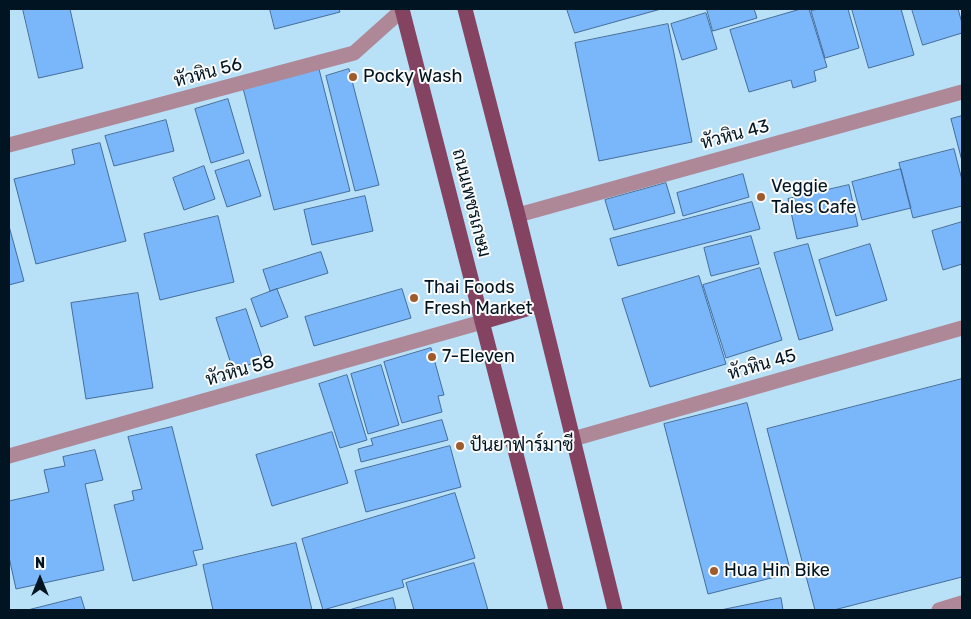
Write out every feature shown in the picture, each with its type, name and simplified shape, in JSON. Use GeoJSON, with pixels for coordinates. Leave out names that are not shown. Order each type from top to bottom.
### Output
{"type":"FeatureCollection","features":[{"type":"Feature","properties":{"kind":"main road"},"geometry":{"type":"LineString","coordinates":[[465,9],[518,215],[615,610]]}},
{"type":"Feature","properties":{"kind":"main road","name":"ถนนเพชรเกษม"},"geometry":{"type":"LineString","coordinates":[[402,10],[556,610]]}},
{"type":"Feature","properties":{"kind":"main road"},"geometry":{"type":"LineString","coordinates":[[482,322],[540,305]]}},
{"type":"Feature","properties":{"kind":"street","name":"หัวหิน 56"},"geometry":{"type":"LineString","coordinates":[[9,145],[354,53],[402,10]]}},
{"type":"Feature","properties":{"kind":"street","name":"หัวหิน 43"},"geometry":{"type":"LineString","coordinates":[[518,215],[962,92]]}},
{"type":"Feature","properties":{"kind":"street","name":"หัวหิน 58"},"geometry":{"type":"LineString","coordinates":[[9,456],[482,322]]}},
{"type":"Feature","properties":{"kind":"street","name":"หัวหิน 45"},"geometry":{"type":"LineString","coordinates":[[573,439],[962,328]]}},
{"type":"Feature","properties":{"kind":"street"},"geometry":{"type":"LineString","coordinates":[[939,610],[962,603]]}},
{"type":"Feature","properties":{"kind":"building"},"geometry":{"type":"Polygon","coordinates":[[[23,9],[70,9],[83,68],[39,78],[23,9]]]}},
{"type":"Feature","properties":{"kind":"building"},"geometry":{"type":"Polygon","coordinates":[[[270,9],[339,9],[340,12],[275,29],[270,9]]]}},
{"type":"Feature","properties":{"kind":"building"},"geometry":{"type":"Polygon","coordinates":[[[567,9],[661,9],[575,33],[567,9]]]}},
{"type":"Feature","properties":{"kind":"building"},"geometry":{"type":"Polygon","coordinates":[[[707,9],[754,9],[757,18],[713,31],[707,9]]]}},
{"type":"Feature","properties":{"kind":"building"},"geometry":{"type":"Polygon","coordinates":[[[801,9],[809,9],[827,67],[814,71],[816,81],[793,88],[791,80],[749,92],[730,30],[801,9]]]}},
{"type":"Feature","properties":{"kind":"building"},"geometry":{"type":"Polygon","coordinates":[[[819,9],[848,9],[859,48],[825,58],[811,11],[819,9]]]}},
{"type":"Feature","properties":{"kind":"building"},"geometry":{"type":"Polygon","coordinates":[[[852,9],[901,9],[914,55],[869,68],[852,9]]]}},
{"type":"Feature","properties":{"kind":"building"},"geometry":{"type":"Polygon","coordinates":[[[912,9],[958,9],[962,23],[962,33],[923,45],[912,9]]]}},
{"type":"Feature","properties":{"kind":"building"},"geometry":{"type":"Polygon","coordinates":[[[706,13],[717,49],[682,60],[671,24],[706,13]]]}},
{"type":"Feature","properties":{"kind":"building"},"geometry":{"type":"Polygon","coordinates":[[[668,24],[692,142],[599,161],[575,43],[668,24]]]}},
{"type":"Feature","properties":{"kind":"building"},"geometry":{"type":"Polygon","coordinates":[[[319,69],[350,191],[274,210],[243,88],[319,69]]]}},
{"type":"Feature","properties":{"kind":"building"},"geometry":{"type":"Polygon","coordinates":[[[349,69],[379,185],[355,191],[326,76],[349,69]]]}},
{"type":"Feature","properties":{"kind":"building"},"geometry":{"type":"Polygon","coordinates":[[[228,99],[244,153],[211,163],[195,109],[228,99]]]}},
{"type":"Feature","properties":{"kind":"building"},"geometry":{"type":"Polygon","coordinates":[[[962,116],[962,161],[951,119],[962,116]]]}},
{"type":"Feature","properties":{"kind":"building"},"geometry":{"type":"Polygon","coordinates":[[[166,120],[174,151],[114,166],[105,136],[166,120]]]}},
{"type":"Feature","properties":{"kind":"building"},"geometry":{"type":"Polygon","coordinates":[[[100,143],[126,241],[36,264],[14,179],[75,164],[72,150],[100,143]]]}},
{"type":"Feature","properties":{"kind":"building"},"geometry":{"type":"Polygon","coordinates":[[[954,149],[962,180],[962,206],[913,218],[899,163],[954,149]]]}},
{"type":"Feature","properties":{"kind":"building"},"geometry":{"type":"Polygon","coordinates":[[[249,160],[261,196],[227,207],[215,171],[249,160]]]}},
{"type":"Feature","properties":{"kind":"building"},"geometry":{"type":"Polygon","coordinates":[[[204,166],[215,199],[184,210],[173,178],[204,166]]]}},
{"type":"Feature","properties":{"kind":"building"},"geometry":{"type":"Polygon","coordinates":[[[901,169],[911,208],[862,220],[852,182],[901,169]]]}},
{"type":"Feature","properties":{"kind":"building"},"geometry":{"type":"Polygon","coordinates":[[[743,174],[749,197],[683,216],[677,193],[743,174]]]}},
{"type":"Feature","properties":{"kind":"building"},"geometry":{"type":"Polygon","coordinates":[[[666,183],[675,213],[614,230],[605,200],[666,183]]]}},
{"type":"Feature","properties":{"kind":"building"},"geometry":{"type":"Polygon","coordinates":[[[849,185],[858,226],[797,239],[788,199],[849,185]]]}},
{"type":"Feature","properties":{"kind":"building"},"geometry":{"type":"Polygon","coordinates":[[[365,196],[373,231],[312,245],[304,210],[365,196]]]}},
{"type":"Feature","properties":{"kind":"building"},"geometry":{"type":"Polygon","coordinates":[[[752,202],[760,229],[618,266],[610,239],[752,202]]]}},
{"type":"Feature","properties":{"kind":"building"},"geometry":{"type":"Polygon","coordinates":[[[218,216],[234,282],[160,300],[144,234],[218,216]]]}},
{"type":"Feature","properties":{"kind":"building"},"geometry":{"type":"Polygon","coordinates":[[[962,222],[962,264],[943,270],[932,231],[962,222]]]}},
{"type":"Feature","properties":{"kind":"building"},"geometry":{"type":"Polygon","coordinates":[[[9,226],[24,281],[9,285],[9,226]]]}},
{"type":"Feature","properties":{"kind":"building"},"geometry":{"type":"Polygon","coordinates":[[[751,236],[759,264],[711,276],[704,248],[751,236]]]}},
{"type":"Feature","properties":{"kind":"building"},"geometry":{"type":"Polygon","coordinates":[[[808,244],[833,330],[799,340],[774,253],[808,244]]]}},
{"type":"Feature","properties":{"kind":"building"},"geometry":{"type":"Polygon","coordinates":[[[870,244],[887,300],[836,316],[819,260],[870,244]]]}},
{"type":"Feature","properties":{"kind":"building"},"geometry":{"type":"Polygon","coordinates":[[[321,252],[328,273],[270,291],[263,270],[321,252]]]}},
{"type":"Feature","properties":{"kind":"building"},"geometry":{"type":"Polygon","coordinates":[[[760,268],[782,340],[726,358],[703,285],[760,268]]]}},
{"type":"Feature","properties":{"kind":"building"},"geometry":{"type":"Polygon","coordinates":[[[699,276],[726,364],[650,387],[622,299],[699,276]]]}},
{"type":"Feature","properties":{"kind":"building"},"geometry":{"type":"Polygon","coordinates":[[[277,289],[288,317],[261,327],[251,299],[277,289]]]}},
{"type":"Feature","properties":{"kind":"building"},"geometry":{"type":"Polygon","coordinates":[[[402,289],[411,318],[314,346],[305,317],[402,289]]]}},
{"type":"Feature","properties":{"kind":"building"},"geometry":{"type":"Polygon","coordinates":[[[138,293],[153,388],[86,399],[71,303],[138,293]]]}},
{"type":"Feature","properties":{"kind":"building"},"geometry":{"type":"Polygon","coordinates":[[[246,309],[263,360],[233,370],[216,318],[246,309]]]}},
{"type":"Feature","properties":{"kind":"building"},"geometry":{"type":"Polygon","coordinates":[[[431,348],[444,395],[438,396],[442,412],[402,423],[384,362],[431,348]]]}},
{"type":"Feature","properties":{"kind":"building"},"geometry":{"type":"Polygon","coordinates":[[[381,365],[399,425],[368,434],[351,374],[381,365]]]}},
{"type":"Feature","properties":{"kind":"building"},"geometry":{"type":"Polygon","coordinates":[[[347,375],[367,440],[340,448],[319,384],[347,375]]]}},
{"type":"Feature","properties":{"kind":"building"},"geometry":{"type":"Polygon","coordinates":[[[962,379],[962,577],[834,610],[815,610],[767,429],[962,379]]]}},
{"type":"Feature","properties":{"kind":"building"},"geometry":{"type":"Polygon","coordinates":[[[747,403],[791,573],[708,594],[664,424],[747,403]]]}},
{"type":"Feature","properties":{"kind":"building"},"geometry":{"type":"Polygon","coordinates":[[[442,420],[448,440],[361,462],[358,449],[373,445],[371,439],[442,420]]]}},
{"type":"Feature","properties":{"kind":"building"},"geometry":{"type":"Polygon","coordinates":[[[172,427],[203,549],[193,551],[197,565],[133,581],[114,505],[134,500],[132,491],[142,489],[128,437],[172,427]]]}},
{"type":"Feature","properties":{"kind":"building"},"geometry":{"type":"Polygon","coordinates":[[[332,432],[348,483],[272,506],[256,455],[332,432]]]}},
{"type":"Feature","properties":{"kind":"building"},"geometry":{"type":"Polygon","coordinates":[[[450,446],[461,487],[366,512],[355,471],[450,446]]]}},
{"type":"Feature","properties":{"kind":"building"},"geometry":{"type":"Polygon","coordinates":[[[95,450],[103,480],[85,484],[104,570],[16,589],[9,557],[9,501],[49,492],[44,470],[65,466],[63,457],[95,450]]]}},
{"type":"Feature","properties":{"kind":"building"},"geometry":{"type":"Polygon","coordinates":[[[455,493],[475,558],[402,580],[404,587],[323,610],[302,539],[455,493]]]}},
{"type":"Feature","properties":{"kind":"building"},"geometry":{"type":"Polygon","coordinates":[[[296,543],[312,610],[213,610],[203,565],[296,543]]]}},
{"type":"Feature","properties":{"kind":"building"},"geometry":{"type":"Polygon","coordinates":[[[474,563],[488,610],[414,610],[406,583],[474,563]]]}},
{"type":"Feature","properties":{"kind":"building"},"geometry":{"type":"Polygon","coordinates":[[[81,597],[85,610],[28,610],[81,597]]]}},
{"type":"Feature","properties":{"kind":"building"},"geometry":{"type":"Polygon","coordinates":[[[393,598],[396,610],[349,610],[393,598]]]}},
{"type":"Feature","properties":{"kind":"building"},"geometry":{"type":"Polygon","coordinates":[[[781,598],[783,610],[721,610],[781,598]]]}},
{"type":"Feature","properties":{"kind":"place","name":"Pocky Wash"},"geometry":{"type":"Point","coordinates":[353,77]}},
{"type":"Feature","properties":{"kind":"place","name":"Veggie Tales Cafe"},"geometry":{"type":"Point","coordinates":[761,197]}},
{"type":"Feature","properties":{"kind":"place","name":"Thai Foods Fresh Market"},"geometry":{"type":"Point","coordinates":[414,298]}},
{"type":"Feature","properties":{"kind":"place","name":"7-Eleven"},"geometry":{"type":"Point","coordinates":[432,357]}},
{"type":"Feature","properties":{"kind":"place","name":"ปันยาฟาร์มาซี"},"geometry":{"type":"Point","coordinates":[460,446]}},
{"type":"Feature","properties":{"kind":"place","name":"Hua Hin Bike"},"geometry":{"type":"Point","coordinates":[714,571]}}]}
